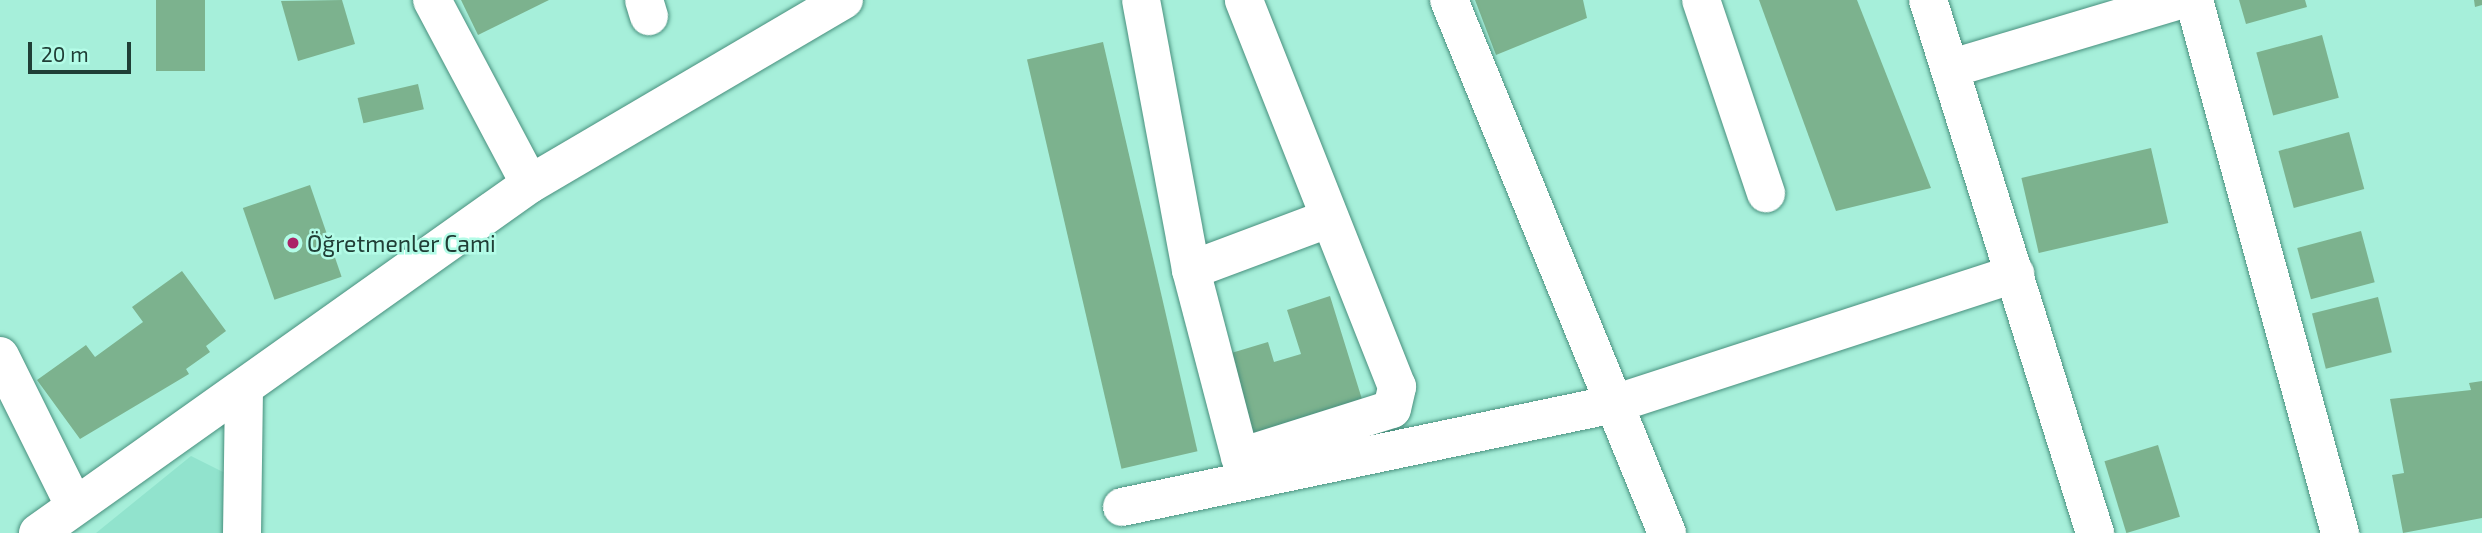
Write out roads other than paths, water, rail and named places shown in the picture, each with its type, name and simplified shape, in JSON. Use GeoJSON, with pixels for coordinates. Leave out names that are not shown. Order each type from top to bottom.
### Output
{"type":"FeatureCollection","features":[{"type":"Feature","properties":{"kind":"street"},"geometry":{"type":"LineString","coordinates":[[432,0],[530,184]]}},
{"type":"Feature","properties":{"kind":"street"},"geometry":{"type":"LineString","coordinates":[[38,533],[73,503],[244,388],[530,184],[844,0]]}},
{"type":"Feature","properties":{"kind":"street"},"geometry":{"type":"LineString","coordinates":[[1141,0],[1191,270],[1240,457],[1392,409],[1396,387],[1244,0]]}},
{"type":"Feature","properties":{"kind":"street"},"geometry":{"type":"LineString","coordinates":[[1449,0],[1667,533]]}},
{"type":"Feature","properties":{"kind":"street"},"geometry":{"type":"LineString","coordinates":[[1701,0],[1766,193]]}},
{"type":"Feature","properties":{"kind":"street"},"geometry":{"type":"LineString","coordinates":[[1928,0],[1952,68],[2095,533]]}},
{"type":"Feature","properties":{"kind":"street"},"geometry":{"type":"LineString","coordinates":[[1952,68],[2180,0]]}},
{"type":"Feature","properties":{"kind":"street"},"geometry":{"type":"LineString","coordinates":[[2194,0],[2340,533]]}},
{"type":"Feature","properties":{"kind":"street"},"geometry":{"type":"LineString","coordinates":[[1191,270],[1330,218]]}},
{"type":"Feature","properties":{"kind":"street"},"geometry":{"type":"LineString","coordinates":[[1122,508],[1614,404],[2015,274]]}},
{"type":"Feature","properties":{"kind":"street"},"geometry":{"type":"LineString","coordinates":[[0,356],[73,503]]}},
{"type":"Feature","properties":{"kind":"street"},"geometry":{"type":"LineString","coordinates":[[242,533],[244,388]]}},
{"type":"Feature","properties":{"kind":"place","name":"Öğretmenler Cami"},"geometry":{"type":"Point","coordinates":[293,243]}}]}
